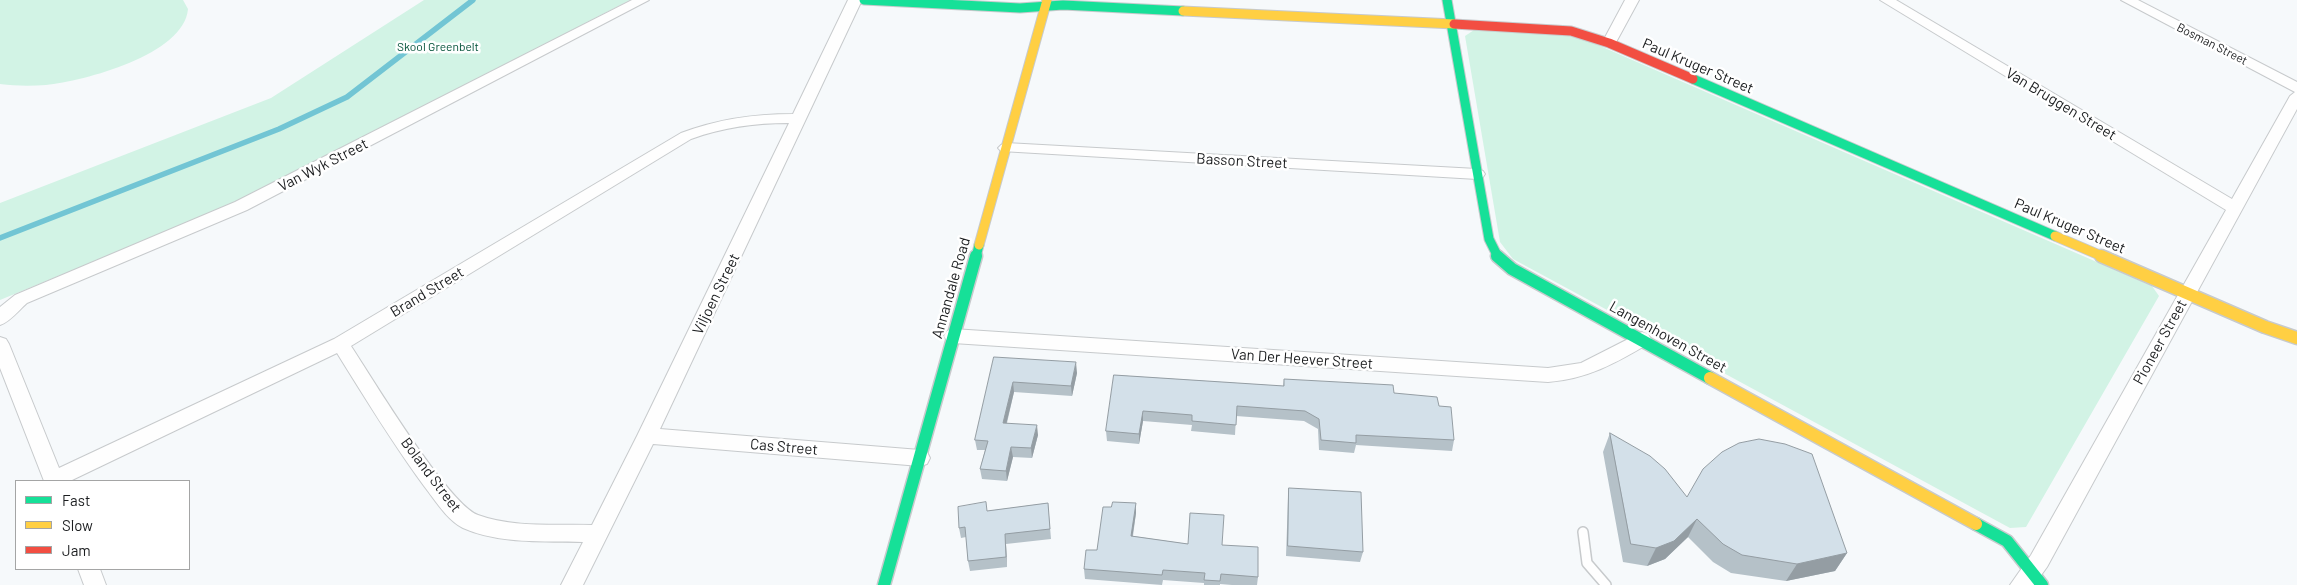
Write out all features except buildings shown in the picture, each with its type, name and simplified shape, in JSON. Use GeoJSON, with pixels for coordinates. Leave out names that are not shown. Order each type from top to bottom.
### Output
{"type":"FeatureCollection","features":[{"type":"Feature","properties":{"kind":"street","name":"Van Wyk Street"},"geometry":{"type":"LineString","coordinates":[[0,318],[8,308],[21,299],[241,206],[642,0]]}},
{"type":"Feature","properties":{"kind":"street","name":"Viljoen Street"},"geometry":{"type":"LineString","coordinates":[[572,585],[648,436],[855,0]]}},
{"type":"Feature","properties":{"kind":"street","name":"Paul Kruger Street"},"geometry":{"type":"LineString","coordinates":[[864,0],[1020,8],[1046,3],[1559,30],[1581,34],[1608,43],[2188,293],[2297,338]]}},
{"type":"Feature","properties":{"kind":"street","name":"Langenhoven Street"},"geometry":{"type":"LineString","coordinates":[[1447,0],[1490,245],[1497,256],[1512,269],[2007,541],[2031,581]]}},
{"type":"Feature","properties":{"kind":"street"},"geometry":{"type":"LineString","coordinates":[[1608,43],[1632,0]]}},
{"type":"Feature","properties":{"kind":"street","name":"Van Bruggen Street"},"geometry":{"type":"LineString","coordinates":[[1887,0],[2234,208]]}},
{"type":"Feature","properties":{"kind":"street","name":"Bosman Street"},"geometry":{"type":"LineString","coordinates":[[2128,0],[2297,88]]}},
{"type":"Feature","properties":{"kind":"street","name":"Annandale Road"},"geometry":{"type":"LineString","coordinates":[[884,585],[1046,3]]}},
{"type":"Feature","properties":{"kind":"street","name":"Pioneer Street"},"geometry":{"type":"LineString","coordinates":[[2031,581],[2297,96]]}},
{"type":"Feature","properties":{"kind":"street","name":"Brand Street"},"geometry":{"type":"LineString","coordinates":[[54,480],[340,344],[686,136],[729,121],[749,118],[800,118]]}},
{"type":"Feature","properties":{"kind":"street","name":"Basson Street"},"geometry":{"type":"LineString","coordinates":[[1006,148],[1478,174]]}},
{"type":"Feature","properties":{"kind":"street","name":"Van Der Heever Street"},"geometry":{"type":"LineString","coordinates":[[954,336],[1548,375],[1582,372],[1595,367],[1642,339]]}},
{"type":"Feature","properties":{"kind":"street","name":"Boland Street"},"geometry":{"type":"LineString","coordinates":[[340,344],[422,467],[453,508],[467,520],[501,529],[597,534]]}},
{"type":"Feature","properties":{"kind":"street"},"geometry":{"type":"LineString","coordinates":[[0,347],[54,480]]}},
{"type":"Feature","properties":{"kind":"street","name":"Cas Street"},"geometry":{"type":"LineString","coordinates":[[648,436],[920,458]]}},
{"type":"Feature","properties":{"kind":"street"},"geometry":{"type":"LineString","coordinates":[[89,570],[95,585]]}},
{"type":"Feature","properties":{"kind":"lane"},"geometry":{"type":"LineString","coordinates":[[1583,532],[1588,563],[1606,585]]}},
{"type":"Feature","properties":{"kind":"green space"},"geometry":{"type":"Polygon","coordinates":[[[0,0],[183,0],[188,9],[182,25],[169,40],[130,63],[84,78],[29,86],[0,84],[0,0]]]}},
{"type":"Feature","properties":{"kind":"green space","name":"Skool Greenbelt"},"geometry":{"type":"Polygon","coordinates":[[[424,0],[630,0],[286,178],[202,217],[0,300],[0,203],[271,98],[424,0]]]}},
{"type":"Feature","properties":{"kind":"green space"},"geometry":{"type":"Polygon","coordinates":[[[1474,30],[1562,34],[1591,42],[2152,286],[2159,296],[2026,527],[2010,528],[1513,259],[1500,242],[1465,36],[1474,30]]]}},
{"type":"Feature","properties":{"kind":"waterway"},"geometry":{"type":"LineString","coordinates":[[0,238],[279,129],[347,97],[473,0]]}},
{"type":"Feature","properties":{"kind":"traffic: fast"},"geometry":{"type":"LineString","coordinates":[[864,0],[1020,8],[1063,5],[1183,11]]}},
{"type":"Feature","properties":{"kind":"traffic: fast"},"geometry":{"type":"LineString","coordinates":[[1447,0],[1489,239],[1497,256],[1512,269],[1710,378]]}},
{"type":"Feature","properties":{"kind":"traffic: fast"},"geometry":{"type":"LineString","coordinates":[[1693,79],[2055,236]]}},
{"type":"Feature","properties":{"kind":"traffic: fast"},"geometry":{"type":"LineString","coordinates":[[884,585],[979,245]]}},
{"type":"Feature","properties":{"kind":"traffic: fast"},"geometry":{"type":"LineString","coordinates":[[1976,524],[2007,541],[2042,585]]}},
{"type":"Feature","properties":{"kind":"traffic: slow"},"geometry":{"type":"LineString","coordinates":[[979,245],[1047,0]]}},
{"type":"Feature","properties":{"kind":"traffic: slow"},"geometry":{"type":"LineString","coordinates":[[1183,11],[1454,24]]}},
{"type":"Feature","properties":{"kind":"traffic: slow"},"geometry":{"type":"LineString","coordinates":[[2055,236],[2265,327],[2297,338]]}},
{"type":"Feature","properties":{"kind":"traffic: slow"},"geometry":{"type":"LineString","coordinates":[[1710,378],[1976,524]]}},
{"type":"Feature","properties":{"kind":"traffic: jam"},"geometry":{"type":"LineString","coordinates":[[1454,24],[1571,31],[1609,43],[1693,79]]}}]}
